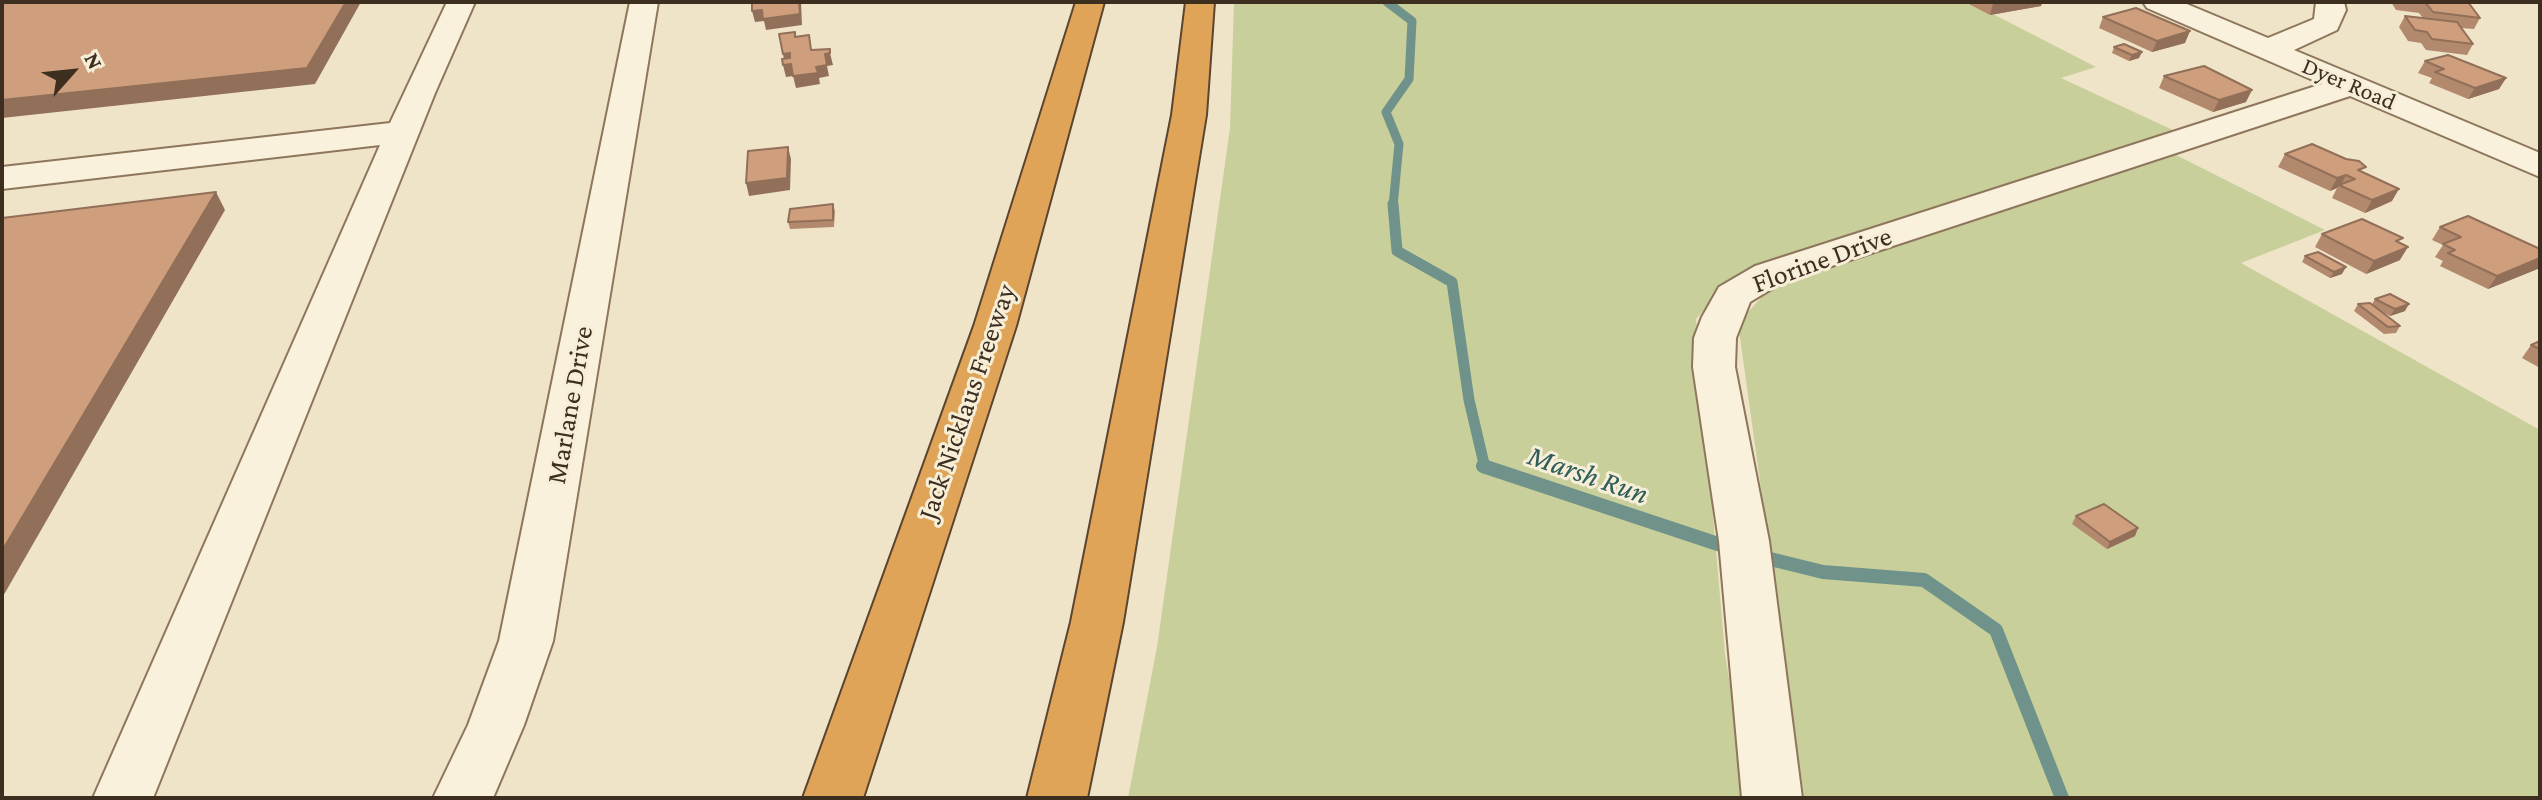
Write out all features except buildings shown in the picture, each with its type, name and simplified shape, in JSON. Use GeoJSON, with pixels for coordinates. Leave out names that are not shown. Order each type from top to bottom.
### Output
{"type":"FeatureCollection","features":[{"type":"Feature","properties":{"kind":"highway","name":"Jack Nicklaus Freeway"},"geometry":{"type":"LineString","coordinates":[[833,798],[995,326],[1090,2]]}},
{"type":"Feature","properties":{"kind":"highway"},"geometry":{"type":"LineString","coordinates":[[1057,798],[1097,622],[1189,115],[1200,2]]}},
{"type":"Feature","properties":{"kind":"street"},"geometry":{"type":"LineString","coordinates":[[123,798],[403,132],[461,2]]}},
{"type":"Feature","properties":{"kind":"street","name":"Marlane Drive"},"geometry":{"type":"LineString","coordinates":[[463,798],[502,710],[526,641],[644,2]]}},
{"type":"Feature","properties":{"kind":"street","name":"Dyer Road"},"geometry":{"type":"LineString","coordinates":[[2157,2],[2540,166]]}},
{"type":"Feature","properties":{"kind":"street"},"geometry":{"type":"LineString","coordinates":[[2267,49],[2310,34],[2327,24],[2330,2]]}},
{"type":"Feature","properties":{"kind":"street","name":"Florine Drive"},"geometry":{"type":"LineString","coordinates":[[1772,798],[1740,521],[1714,367],[1715,338],[1733,295],[1750,283],[1784,269],[2352,85]]}},
{"type":"Feature","properties":{"kind":"street"},"geometry":{"type":"LineString","coordinates":[[2,178],[403,132]]}},
{"type":"Feature","properties":{"kind":"green space"},"geometry":{"type":"Polygon","coordinates":[[[1234,2],[2035,2],[1991,13],[2096,67],[2061,78],[2175,131],[1723,288],[1696,319],[1725,654],[1749,798],[1128,798],[1157,647],[1230,128],[1234,2]]]}},
{"type":"Feature","properties":{"kind":"green space"},"geometry":{"type":"Polygon","coordinates":[[[2172,153],[2325,230],[2241,263],[2540,430],[2540,798],[1804,798],[1738,323],[1771,287],[1885,245],[2172,153]]]}},
{"type":"Feature","properties":{"kind":"waterway","name":"Marsh Run"},"geometry":{"type":"LineString","coordinates":[[1387,2],[1412,21],[1409,79],[1386,112],[1399,144],[1393,205]]}},
{"type":"Feature","properties":{"kind":"waterway","name":"Marsh Run"},"geometry":{"type":"LineString","coordinates":[[1393,205],[1397,251],[1452,282],[1469,400],[1485,467]]}},
{"type":"Feature","properties":{"kind":"waterway","name":"Marsh Run"},"geometry":{"type":"LineString","coordinates":[[1485,467],[1733,549]]}},
{"type":"Feature","properties":{"kind":"waterway","name":"Marsh Run"},"geometry":{"type":"LineString","coordinates":[[1758,556],[1823,572],[1924,580],[1996,630],[2062,798]]}}]}
